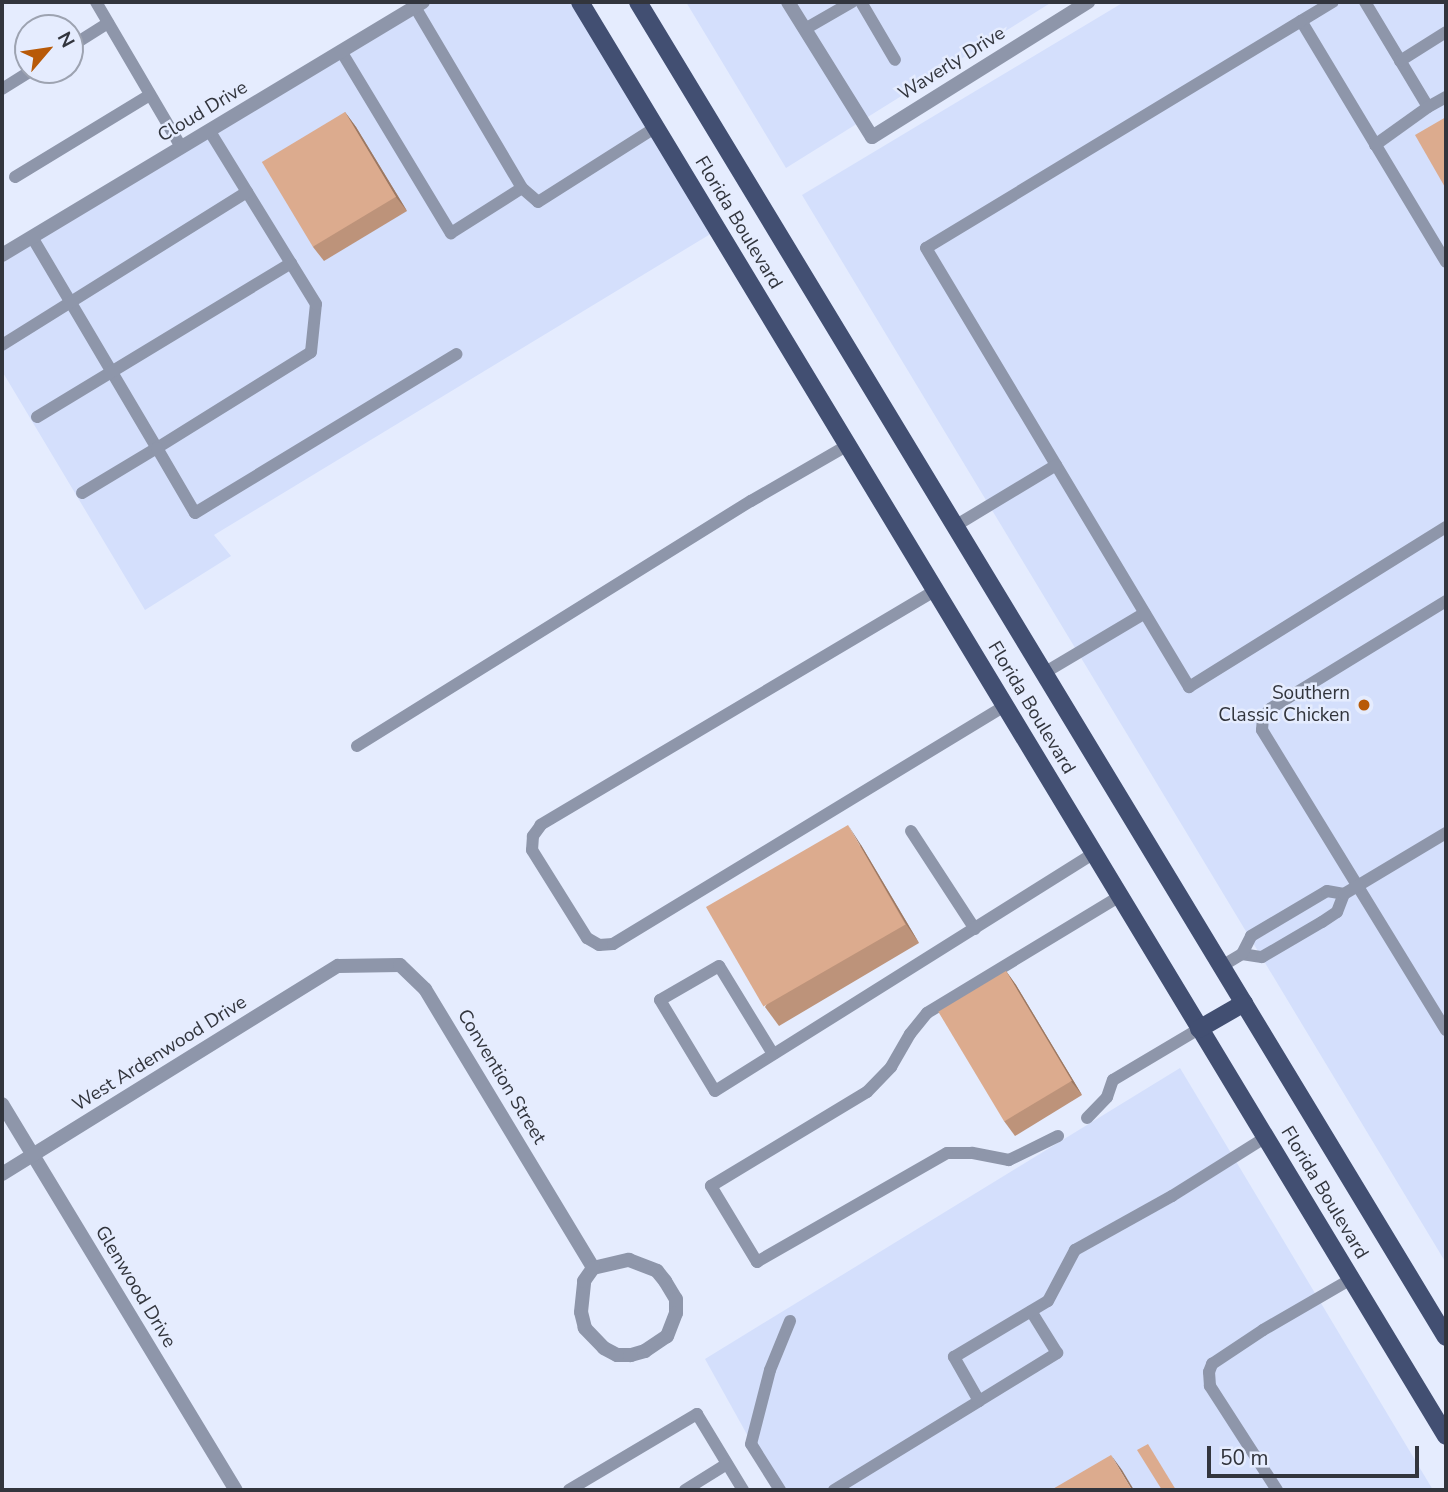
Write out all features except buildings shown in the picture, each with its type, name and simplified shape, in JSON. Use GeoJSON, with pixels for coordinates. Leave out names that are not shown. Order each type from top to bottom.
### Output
{"type":"FeatureCollection","features":[{"type":"Feature","properties":{"kind":"main road","name":"Florida Boulevard"},"geometry":{"type":"LineString","coordinates":[[580,2],[1446,1436]]}},
{"type":"Feature","properties":{"kind":"main road","name":"Florida Boulevard"},"geometry":{"type":"LineString","coordinates":[[638,2],[1446,1337]]}},
{"type":"Feature","properties":{"kind":"main road"},"geometry":{"type":"LineString","coordinates":[[1199,1029],[1244,1003]]}},
{"type":"Feature","properties":{"kind":"street"},"geometry":{"type":"LineString","coordinates":[[788,2],[805,29]]}},
{"type":"Feature","properties":{"kind":"street","name":"Waverly Drive"},"geometry":{"type":"LineString","coordinates":[[805,29],[872,137],[1088,2]]}},
{"type":"Feature","properties":{"kind":"street","name":"Cloud Drive"},"geometry":{"type":"LineString","coordinates":[[2,255],[419,4]]}},
{"type":"Feature","properties":{"kind":"street","name":"Convention Street"},"geometry":{"type":"LineString","coordinates":[[338,966],[400,965],[425,989],[593,1268]]}},
{"type":"Feature","properties":{"kind":"street","name":"West Ardenwood Drive"},"geometry":{"type":"LineString","coordinates":[[2,1174],[338,966]]}},
{"type":"Feature","properties":{"kind":"street","name":"Glenwood Drive"},"geometry":{"type":"LineString","coordinates":[[2,1104],[236,1490]]}},
{"type":"Feature","properties":{"kind":"street"},"geometry":{"type":"LineString","coordinates":[[629,1261],[657,1271],[676,1299],[677,1313],[667,1336],[645,1351],[631,1355],[617,1355],[604,1348],[585,1328],[581,1312],[584,1281],[593,1268],[629,1261]]}},
{"type":"Feature","properties":{"kind":"lane"},"geometry":{"type":"LineString","coordinates":[[96,2],[181,147]]}},
{"type":"Feature","properties":{"kind":"lane"},"geometry":{"type":"LineString","coordinates":[[805,29],[852,2]]}},
{"type":"Feature","properties":{"kind":"lane"},"geometry":{"type":"LineString","coordinates":[[861,2],[895,61]]}},
{"type":"Feature","properties":{"kind":"lane"},"geometry":{"type":"LineString","coordinates":[[1333,2],[926,248],[1189,687],[1446,527]]}},
{"type":"Feature","properties":{"kind":"lane"},"geometry":{"type":"LineString","coordinates":[[1365,2],[1428,107]]}},
{"type":"Feature","properties":{"kind":"lane"},"geometry":{"type":"LineString","coordinates":[[419,4],[522,188],[538,202],[656,127]]}},
{"type":"Feature","properties":{"kind":"lane"},"geometry":{"type":"LineString","coordinates":[[1301,21],[1446,262]]}},
{"type":"Feature","properties":{"kind":"lane"},"geometry":{"type":"LineString","coordinates":[[84,38],[108,23]]}},
{"type":"Feature","properties":{"kind":"lane"},"geometry":{"type":"LineString","coordinates":[[1400,61],[1446,32]]}},
{"type":"Feature","properties":{"kind":"lane"},"geometry":{"type":"LineString","coordinates":[[341,51],[451,233],[522,188]]}},
{"type":"Feature","properties":{"kind":"lane"},"geometry":{"type":"LineString","coordinates":[[15,177],[150,95]]}},
{"type":"Feature","properties":{"kind":"lane"},"geometry":{"type":"LineString","coordinates":[[1375,145],[1446,96]]}},
{"type":"Feature","properties":{"kind":"lane"},"geometry":{"type":"LineString","coordinates":[[82,493],[311,352],[316,304],[209,130]]}},
{"type":"Feature","properties":{"kind":"lane"},"geometry":{"type":"LineString","coordinates":[[2,345],[247,192]]}},
{"type":"Feature","properties":{"kind":"lane"},"geometry":{"type":"LineString","coordinates":[[32,237],[195,513],[456,354]]}},
{"type":"Feature","properties":{"kind":"lane"},"geometry":{"type":"LineString","coordinates":[[37,417],[291,263]]}},
{"type":"Feature","properties":{"kind":"lane"},"geometry":{"type":"LineString","coordinates":[[358,746],[848,444]]}},
{"type":"Feature","properties":{"kind":"lane"},"geometry":{"type":"LineString","coordinates":[[955,526],[1056,465]]}},
{"type":"Feature","properties":{"kind":"lane"},"geometry":{"type":"LineString","coordinates":[[936,590],[541,825],[533,836],[532,850],[587,938],[599,945],[613,944],[1005,706]]}},
{"type":"Feature","properties":{"kind":"lane"},"geometry":{"type":"LineString","coordinates":[[1446,601],[1270,709],[1263,718],[1262,730],[1446,1030]]}},
{"type":"Feature","properties":{"kind":"lane"},"geometry":{"type":"LineString","coordinates":[[1044,673],[1145,612]]}},
{"type":"Feature","properties":{"kind":"lane"},"geometry":{"type":"LineString","coordinates":[[911,831],[975,929]]}},
{"type":"Feature","properties":{"kind":"lane"},"geometry":{"type":"LineString","coordinates":[[1241,954],[1262,957],[1274,950],[1337,912],[1344,894],[1446,833]]}},
{"type":"Feature","properties":{"kind":"lane"},"geometry":{"type":"LineString","coordinates":[[773,1054],[719,965],[660,1000],[715,1091],[1095,853]]}},
{"type":"Feature","properties":{"kind":"lane"},"geometry":{"type":"LineString","coordinates":[[1222,966],[1241,954],[1251,936],[1326,891],[1344,894]]}},
{"type":"Feature","properties":{"kind":"lane"},"geometry":{"type":"LineString","coordinates":[[1058,1136],[1009,1160],[972,1153],[947,1153],[757,1262],[711,1186],[867,1092],[891,1067],[910,1034],[927,1013],[1121,896]]}},
{"type":"Feature","properties":{"kind":"lane"},"geometry":{"type":"LineString","coordinates":[[1087,1118],[1107,1097],[1114,1080],[1199,1029]]}},
{"type":"Feature","properties":{"kind":"lane"},"geometry":{"type":"LineString","coordinates":[[979,1401],[954,1357],[1048,1301],[1075,1250],[1172,1196],[1266,1137]]}},
{"type":"Feature","properties":{"kind":"lane"},"geometry":{"type":"LineString","coordinates":[[1277,1490],[1210,1386],[1209,1372],[1212,1364],[1263,1330],[1351,1279]]}},
{"type":"Feature","properties":{"kind":"lane"},"geometry":{"type":"LineString","coordinates":[[834,1490],[1057,1353],[1031,1311]]}},
{"type":"Feature","properties":{"kind":"lane"},"geometry":{"type":"LineString","coordinates":[[780,1490],[751,1444],[770,1370],[790,1321]]}},
{"type":"Feature","properties":{"kind":"lane"},"geometry":{"type":"LineString","coordinates":[[569,1490],[697,1414],[743,1490]]}},
{"type":"Feature","properties":{"kind":"lane"},"geometry":{"type":"LineString","coordinates":[[685,1490],[727,1464]]}},
{"type":"Feature","properties":{"kind":"shaded area"},"geometry":{"type":"Polygon","coordinates":[[[421,2],[580,2],[717,230],[214,535],[231,556],[145,610],[2,371],[2,255],[421,2]]]}},
{"type":"Feature","properties":{"kind":"shaded area"},"geometry":{"type":"Polygon","coordinates":[[[686,2],[1052,2],[786,168],[686,2]]]}},
{"type":"Feature","properties":{"kind":"shaded area"},"geometry":{"type":"Polygon","coordinates":[[[1124,2],[1446,2],[1446,1263],[802,195],[1124,2]]]}},
{"type":"Feature","properties":{"kind":"shaded area"},"geometry":{"type":"Polygon","coordinates":[[[1180,1068],[1433,1490],[778,1490],[705,1359],[1180,1068]]]}},
{"type":"Feature","properties":{"kind":"place","name":"Southern Classic Chicken"},"geometry":{"type":"Point","coordinates":[1364,705]}}]}
